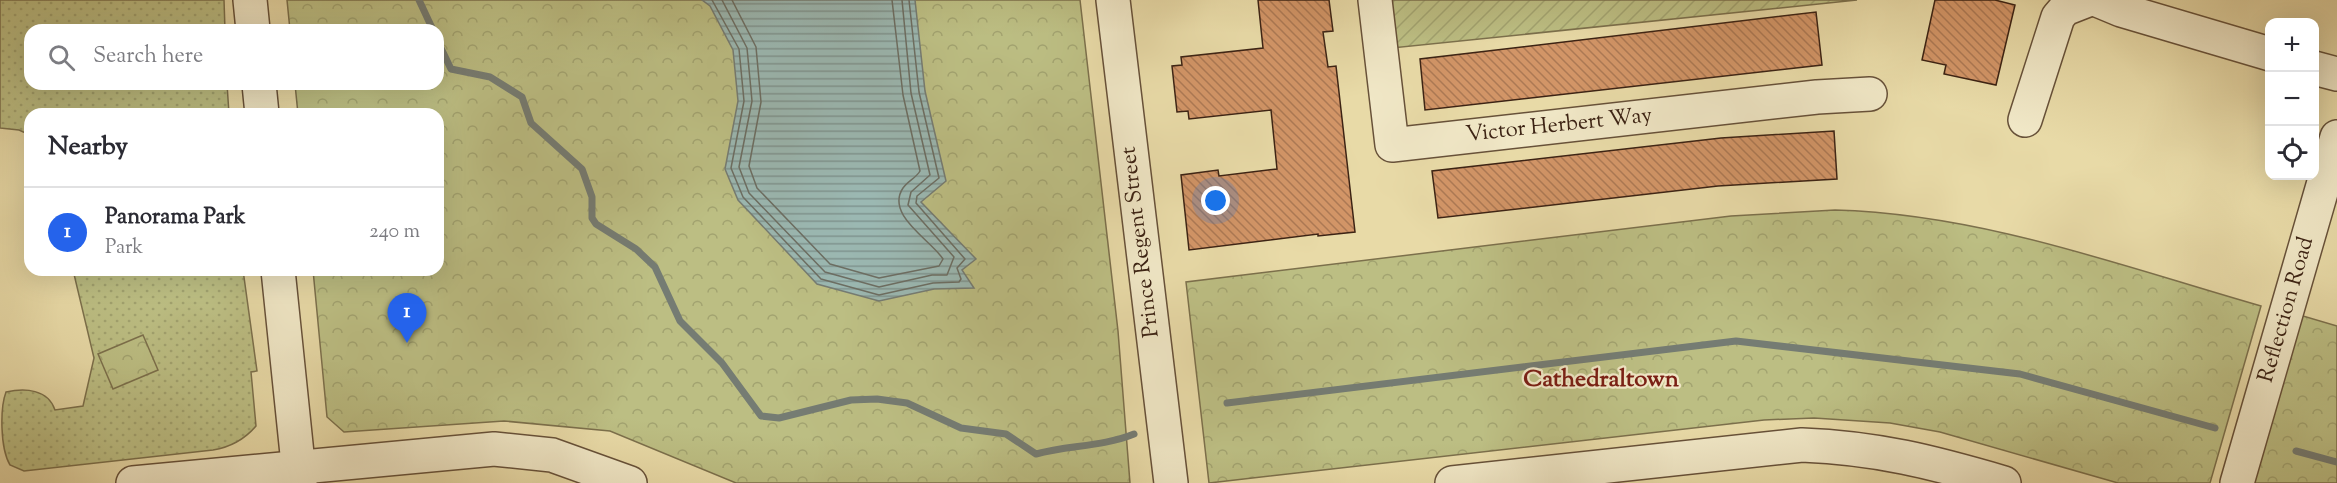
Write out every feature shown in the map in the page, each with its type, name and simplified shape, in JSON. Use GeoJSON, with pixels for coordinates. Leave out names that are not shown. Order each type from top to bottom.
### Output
{"type":"FeatureCollection","features":[{"type":"Feature","properties":{"kind":"street"},"geometry":{"type":"LineString","coordinates":[[250,0],[252,24]]}},
{"type":"Feature","properties":{"kind":"street","name":"Prince Regent Street"},"geometry":{"type":"LineString","coordinates":[[1113,0],[1171,483]]}},
{"type":"Feature","properties":{"kind":"street","name":"Victor Herbert Way"},"geometry":{"type":"LineString","coordinates":[[1375,0],[1392,145],[1817,97],[1870,94]]}},
{"type":"Feature","properties":{"kind":"street"},"geometry":{"type":"LineString","coordinates":[[2025,120],[2058,17],[2065,9],[2088,0]]}},
{"type":"Feature","properties":{"kind":"street"},"geometry":{"type":"LineString","coordinates":[[2097,0],[2121,10],[2265,53]]}},
{"type":"Feature","properties":{"kind":"street"},"geometry":{"type":"LineString","coordinates":[[2319,69],[2337,74]]}},
{"type":"Feature","properties":{"kind":"street"},"geometry":{"type":"LineString","coordinates":[[260,90],[261,108]]}},
{"type":"Feature","properties":{"kind":"street","name":"Reflection Road"},"geometry":{"type":"LineString","coordinates":[[2237,483],[2337,137]]}},
{"type":"Feature","properties":{"kind":"street"},"geometry":{"type":"LineString","coordinates":[[279,276],[299,475]]}},
{"type":"Feature","properties":{"kind":"street"},"geometry":{"type":"LineString","coordinates":[[1452,483],[1802,445],[1893,453],[2004,483]]}},
{"type":"Feature","properties":{"kind":"street"},"geometry":{"type":"LineString","coordinates":[[133,483],[299,475],[494,449],[552,455],[586,465],[630,483]]}},
{"type":"Feature","properties":{"kind":"green space"},"geometry":{"type":"Polygon","coordinates":[[[0,0],[224,0],[225,24],[24,24],[24,90],[227,90],[229,108],[24,108],[24,132],[0,128],[0,0]]]}},
{"type":"Feature","properties":{"kind":"green space"},"geometry":{"type":"Polygon","coordinates":[[[287,0],[1080,0],[1118,331],[1130,483],[736,483],[610,431],[504,421],[344,432],[327,417],[314,276],[444,276],[444,108],[297,108],[296,90],[444,90],[444,24],[289,24],[287,0]]]}},
{"type":"Feature","properties":{"kind":"green space"},"geometry":{"type":"Polygon","coordinates":[[[1386,0],[1857,0],[1392,48],[1386,0]]]}},
{"type":"Feature","properties":{"kind":"green space"},"geometry":{"type":"Polygon","coordinates":[[[1835,210],[1944,221],[2051,244],[2261,306],[2210,483],[2118,483],[1940,432],[1890,423],[1814,418],[1764,420],[1209,483],[1186,282],[1731,216],[1835,210]]]}},
{"type":"Feature","properties":{"kind":"green space"},"geometry":{"type":"Polygon","coordinates":[[[74,276],[244,276],[257,371],[251,372],[256,426],[237,442],[213,450],[24,471],[10,465],[4,449],[2,428],[6,392],[28,390],[41,394],[52,403],[55,410],[83,406],[94,358],[74,276]]]}},
{"type":"Feature","properties":{"kind":"green space"},"geometry":{"type":"Polygon","coordinates":[[[2286,311],[2337,326],[2337,483],[2236,483],[2286,311]]]}},
{"type":"Feature","properties":{"kind":"green space"},"geometry":{"type":"Polygon","coordinates":[[[143,335],[158,370],[113,389],[98,354],[143,335]]]}},
{"type":"Feature","properties":{"kind":"water"},"geometry":{"type":"Polygon","coordinates":[[[702,0],[915,0],[925,91],[946,181],[921,202],[976,259],[962,270],[974,288],[934,289],[879,301],[817,284],[738,200],[725,169],[738,101],[733,50],[710,6],[702,0]]]}},
{"type":"Feature","properties":{"kind":"building"},"geometry":{"type":"Polygon","coordinates":[[[1258,0],[1329,0],[1333,31],[1323,32],[1328,67],[1336,66],[1355,232],[1318,236],[1318,234],[1189,250],[1181,175],[1218,170],[1219,176],[1277,169],[1271,110],[1189,119],[1188,111],[1177,112],[1172,66],[1182,65],[1181,57],[1263,48],[1258,0]]]}},
{"type":"Feature","properties":{"kind":"building"},"geometry":{"type":"Polygon","coordinates":[[[1935,0],[1995,0],[2015,5],[1996,85],[1944,74],[1946,65],[1922,60],[1935,0]]]}},
{"type":"Feature","properties":{"kind":"building"},"geometry":{"type":"Polygon","coordinates":[[[1816,12],[1822,65],[1425,110],[1420,59],[1816,12]]]}},
{"type":"Feature","properties":{"kind":"building"},"geometry":{"type":"Polygon","coordinates":[[[1834,131],[1837,179],[1718,186],[1438,218],[1432,171],[1721,138],[1834,131]]]}},
{"type":"Feature","properties":{"kind":"waterway"},"geometry":{"type":"LineString","coordinates":[[419,0],[430,24]]}},
{"type":"Feature","properties":{"kind":"waterway"},"geometry":{"type":"LineString","coordinates":[[444,54],[451,69],[490,77],[522,97],[531,123],[582,169],[592,197],[592,218],[596,224],[636,249],[655,267],[680,321],[722,363],[761,416],[779,418],[851,400],[877,399],[907,403],[961,428],[1006,434],[1036,454],[1110,441],[1134,434]]}},
{"type":"Feature","properties":{"kind":"waterway"},"geometry":{"type":"LineString","coordinates":[[1227,403],[1736,341],[2020,374],[2215,428]]}},
{"type":"Feature","properties":{"kind":"waterway"},"geometry":{"type":"LineString","coordinates":[[2296,451],[2337,462]]}},
{"type":"Feature","properties":{"kind":"place","name":"Panorama Park"},"geometry":{"type":"Point","coordinates":[407,343]}},
{"type":"Feature","properties":{"kind":"district","name":"Cathedraltown"},"geometry":{"type":"Point","coordinates":[1601,380]}}]}
